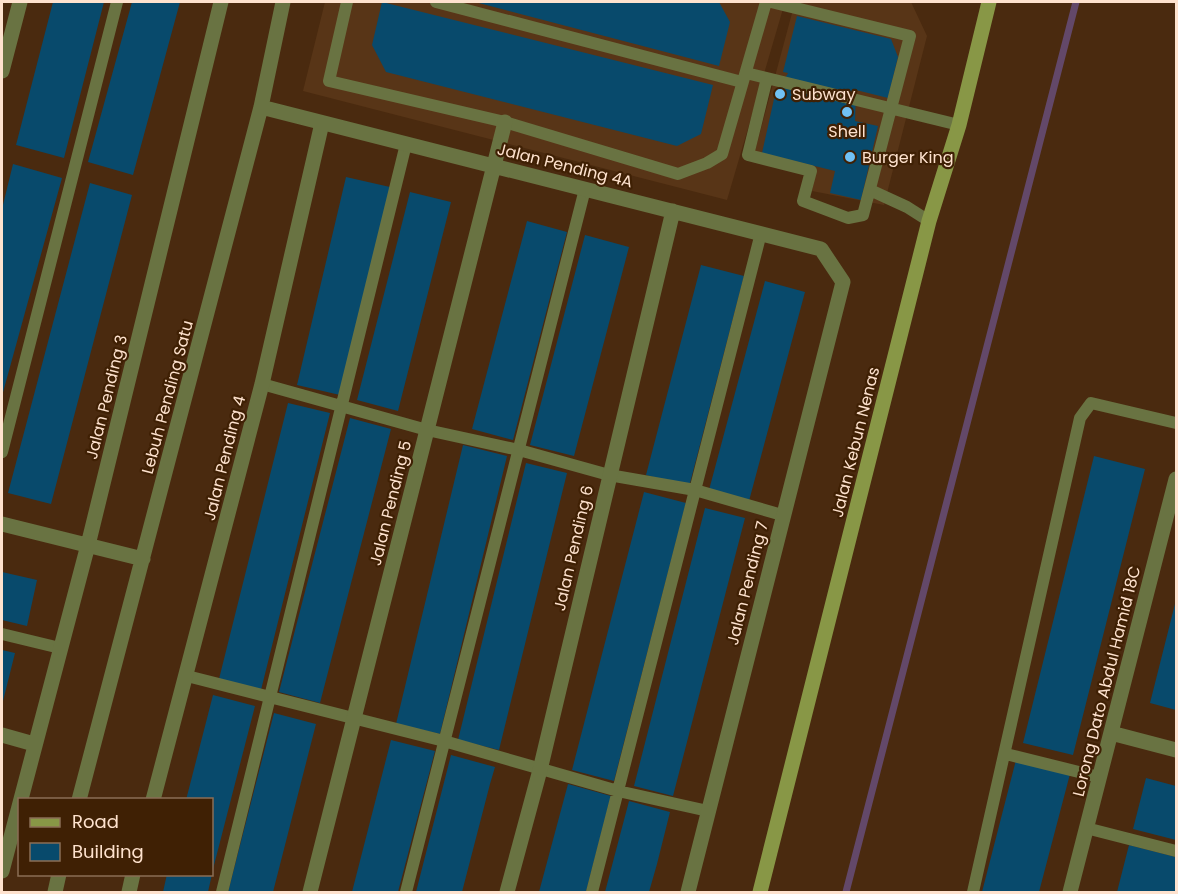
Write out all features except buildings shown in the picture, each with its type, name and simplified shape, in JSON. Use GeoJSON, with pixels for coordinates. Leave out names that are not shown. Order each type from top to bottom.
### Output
{"type":"FeatureCollection","features":[{"type":"Feature","properties":{"kind":"street"},"geometry":{"type":"LineString","coordinates":[[2,71],[20,2]]}},
{"type":"Feature","properties":{"kind":"street","name":"Jalan Pending 3"},"geometry":{"type":"LineString","coordinates":[[20,798],[88,545],[221,2]]}},
{"type":"Feature","properties":{"kind":"street","name":"Lebuh Pending Satu"},"geometry":{"type":"LineString","coordinates":[[80,798],[261,107],[284,2]]}},
{"type":"Feature","properties":{"kind":"street","name":"Jalan Kebun Nenas"},"geometry":{"type":"LineString","coordinates":[[760,892],[929,221],[959,125],[989,2]]}},
{"type":"Feature","properties":{"kind":"street","name":"Jalan Pending 4A"},"geometry":{"type":"LineString","coordinates":[[261,107],[821,249],[843,282]]}},
{"type":"Feature","properties":{"kind":"street","name":"Jalan Pending 5"},"geometry":{"type":"LineString","coordinates":[[310,892],[505,122]]}},
{"type":"Feature","properties":{"kind":"street","name":"Jalan Pending 4"},"geometry":{"type":"LineString","coordinates":[[154,798],[262,384],[322,123]]}},
{"type":"Feature","properties":{"kind":"street","name":"Jalan Pending 6"},"geometry":{"type":"LineString","coordinates":[[507,892],[540,770],[673,211]]}},
{"type":"Feature","properties":{"kind":"street","name":"Jalan Pending 7"},"geometry":{"type":"LineString","coordinates":[[688,892],[843,282]]}},
{"type":"Feature","properties":{"kind":"street","name":"Lorong Dato Abdul Hamid 18C"},"geometry":{"type":"LineString","coordinates":[[1070,892],[1176,479]]}},
{"type":"Feature","properties":{"kind":"street"},"geometry":{"type":"LineString","coordinates":[[2,524],[142,559]]}},
{"type":"Feature","properties":{"kind":"street"},"geometry":{"type":"LineString","coordinates":[[1111,732],[1176,750]]}},
{"type":"Feature","properties":{"kind":"street"},"geometry":{"type":"LineString","coordinates":[[2,735],[34,744]]}},
{"type":"Feature","properties":{"kind":"street","name":"Jalan Pending 3"},"geometry":{"type":"LineString","coordinates":[[2,871],[18,808]]}},
{"type":"Feature","properties":{"kind":"street"},"geometry":{"type":"LineString","coordinates":[[55,892],[59,876]]}},
{"type":"Feature","properties":{"kind":"street"},"geometry":{"type":"LineString","coordinates":[[129,892],[133,876]]}},
{"type":"Feature","properties":{"kind":"lane"},"geometry":{"type":"LineString","coordinates":[[2,452],[117,2]]}},
{"type":"Feature","properties":{"kind":"lane"},"geometry":{"type":"LineString","coordinates":[[347,2],[329,81],[505,122],[678,174],[722,154],[768,2],[910,36],[863,215],[848,218],[803,201],[811,171],[748,154],[767,78]]}},
{"type":"Feature","properties":{"kind":"lane"},"geometry":{"type":"LineString","coordinates":[[436,2],[744,78],[767,78],[959,125]]}},
{"type":"Feature","properties":{"kind":"lane"},"geometry":{"type":"LineString","coordinates":[[222,892],[406,144]]}},
{"type":"Feature","properties":{"kind":"lane"},"geometry":{"type":"LineString","coordinates":[[406,892],[585,189]]}},
{"type":"Feature","properties":{"kind":"lane"},"geometry":{"type":"LineString","coordinates":[[870,190],[907,207],[929,221]]}},
{"type":"Feature","properties":{"kind":"lane"},"geometry":{"type":"LineString","coordinates":[[592,892],[761,233]]}},
{"type":"Feature","properties":{"kind":"lane"},"geometry":{"type":"LineString","coordinates":[[262,384],[427,430],[519,450],[609,475],[695,490],[782,515]]}},
{"type":"Feature","properties":{"kind":"lane"},"geometry":{"type":"LineString","coordinates":[[973,892],[1006,754],[1080,418],[1091,403],[1176,423]]}},
{"type":"Feature","properties":{"kind":"lane"},"geometry":{"type":"LineString","coordinates":[[2,634],[60,648]]}},
{"type":"Feature","properties":{"kind":"lane"},"geometry":{"type":"LineString","coordinates":[[187,676],[270,699],[444,741],[618,791],[708,811]]}},
{"type":"Feature","properties":{"kind":"lane"},"geometry":{"type":"LineString","coordinates":[[1006,754],[1099,777]]}},
{"type":"Feature","properties":{"kind":"lane"},"geometry":{"type":"LineString","coordinates":[[1086,828],[1176,851]]}},
{"type":"Feature","properties":{"kind":"shaded area"},"geometry":{"type":"Polygon","coordinates":[[[325,2],[785,2],[727,200],[303,91],[325,2]]]}},
{"type":"Feature","properties":{"kind":"shaded area"},"geometry":{"type":"Polygon","coordinates":[[[795,2],[911,2],[927,36],[884,205],[812,191],[815,175],[752,162],[795,2]]]}},
{"type":"Feature","properties":{"kind":"waterway"},"geometry":{"type":"LineString","coordinates":[[846,892],[1076,2]]}},
{"type":"Feature","properties":{"kind":"place","name":"Subway"},"geometry":{"type":"Point","coordinates":[780,94]}},
{"type":"Feature","properties":{"kind":"place","name":"Shell"},"geometry":{"type":"Point","coordinates":[847,112]}},
{"type":"Feature","properties":{"kind":"place","name":"Burger King"},"geometry":{"type":"Point","coordinates":[850,157]}}]}
